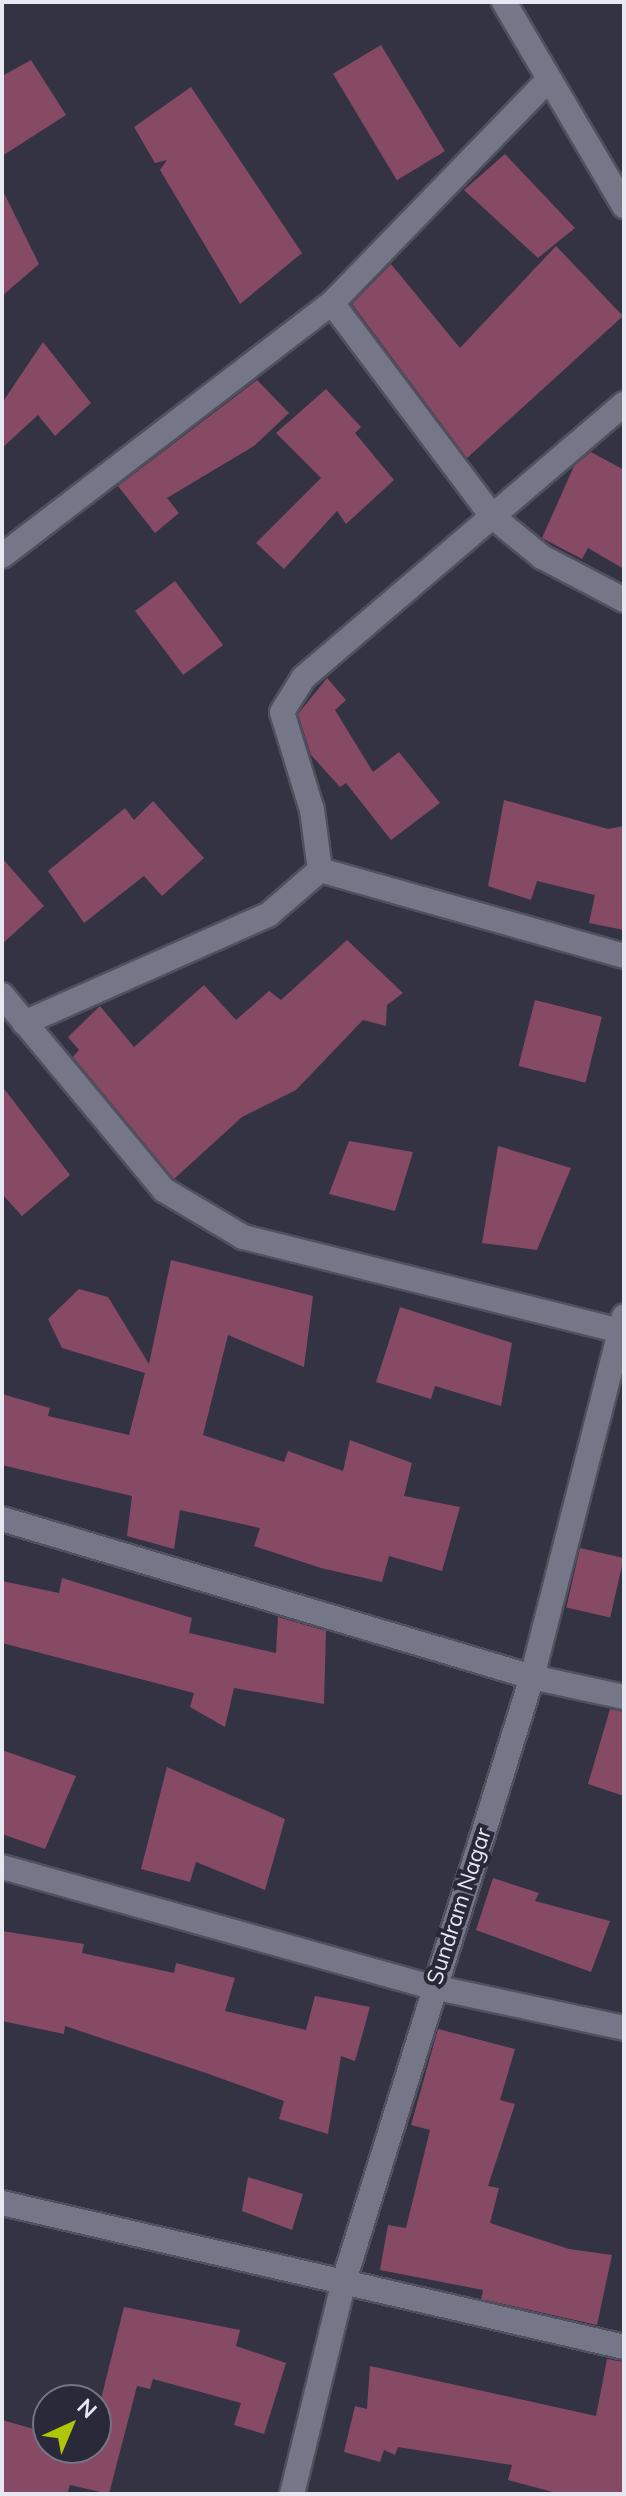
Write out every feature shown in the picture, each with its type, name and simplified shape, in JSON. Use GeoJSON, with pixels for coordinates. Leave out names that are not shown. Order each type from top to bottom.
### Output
{"type":"FeatureCollection","features":[{"type":"Feature","properties":{"kind":"street"},"geometry":{"type":"LineString","coordinates":[[504,2],[547,81],[624,206]]}},
{"type":"Feature","properties":{"kind":"street"},"geometry":{"type":"LineString","coordinates":[[2,556],[332,303],[547,81]]}},
{"type":"Feature","properties":{"kind":"street"},"geometry":{"type":"LineString","coordinates":[[332,303],[492,516],[542,557],[624,600]]}},
{"type":"Feature","properties":{"kind":"street"},"geometry":{"type":"LineString","coordinates":[[320,870],[312,810],[282,712],[303,678],[624,404]]}},
{"type":"Feature","properties":{"kind":"street"},"geometry":{"type":"LineString","coordinates":[[320,870],[624,956]]}},
{"type":"Feature","properties":{"kind":"street"},"geometry":{"type":"LineString","coordinates":[[24,1023],[268,915],[320,870]]}},
{"type":"Feature","properties":{"kind":"street"},"geometry":{"type":"LineString","coordinates":[[2,995],[164,1190],[243,1237],[623,1327]]}},
{"type":"Feature","properties":{"kind":"street","name":"Sundram Nagar"},"geometry":{"type":"LineString","coordinates":[[292,2494],[343,2284],[532,1677],[623,1327]]}},
{"type":"Feature","properties":{"kind":"street"},"geometry":{"type":"LineString","coordinates":[[2,1519],[532,1677],[624,1697]]}},
{"type":"Feature","properties":{"kind":"street"},"geometry":{"type":"LineString","coordinates":[[2,1867],[433,1987],[624,2028]]}},
{"type":"Feature","properties":{"kind":"street"},"geometry":{"type":"LineString","coordinates":[[2,2203],[624,2347]]}},
{"type":"Feature","properties":{"kind":"building"},"geometry":{"type":"Polygon","coordinates":[[[381,45],[445,151],[397,180],[333,74],[381,45]]]}},
{"type":"Feature","properties":{"kind":"building"},"geometry":{"type":"Polygon","coordinates":[[[31,60],[66,115],[2,156],[2,76],[31,60]]]}},
{"type":"Feature","properties":{"kind":"building"},"geometry":{"type":"Polygon","coordinates":[[[191,87],[302,253],[240,304],[160,170],[167,160],[155,163],[134,127],[191,87]]]}},
{"type":"Feature","properties":{"kind":"building"},"geometry":{"type":"Polygon","coordinates":[[[505,154],[575,228],[538,258],[464,190],[505,154]]]}},
{"type":"Feature","properties":{"kind":"building"},"geometry":{"type":"Polygon","coordinates":[[[2,189],[39,264],[2,296],[2,189]]]}},
{"type":"Feature","properties":{"kind":"building"},"geometry":{"type":"Polygon","coordinates":[[[556,246],[623,316],[467,458],[352,304],[391,264],[460,348],[556,246]]]}},
{"type":"Feature","properties":{"kind":"building"},"geometry":{"type":"Polygon","coordinates":[[[43,342],[91,403],[55,436],[38,415],[2,448],[2,403],[43,342]]]}},
{"type":"Feature","properties":{"kind":"building"},"geometry":{"type":"Polygon","coordinates":[[[257,380],[289,413],[254,446],[167,498],[179,513],[155,533],[118,486],[257,380]]]}},
{"type":"Feature","properties":{"kind":"building"},"geometry":{"type":"Polygon","coordinates":[[[326,389],[361,427],[355,433],[394,480],[346,524],[337,511],[284,569],[256,543],[321,478],[276,433],[326,389]]]}},
{"type":"Feature","properties":{"kind":"building"},"geometry":{"type":"Polygon","coordinates":[[[591,452],[624,470],[624,569],[588,548],[582,559],[542,538],[574,466],[591,452]]]}},
{"type":"Feature","properties":{"kind":"building"},"geometry":{"type":"Polygon","coordinates":[[[175,581],[223,645],[183,675],[135,611],[175,581]]]}},
{"type":"Feature","properties":{"kind":"building"},"geometry":{"type":"Polygon","coordinates":[[[327,678],[346,700],[335,710],[373,772],[399,752],[440,803],[391,840],[346,783],[340,787],[311,755],[298,714],[327,678]]]}},
{"type":"Feature","properties":{"kind":"building"},"geometry":{"type":"Polygon","coordinates":[[[504,800],[608,829],[624,826],[624,930],[589,923],[595,895],[537,881],[531,900],[488,886],[504,800]]]}},
{"type":"Feature","properties":{"kind":"building"},"geometry":{"type":"Polygon","coordinates":[[[153,801],[204,858],[162,896],[144,876],[84,923],[48,871],[125,808],[134,820],[153,801]]]}},
{"type":"Feature","properties":{"kind":"building"},"geometry":{"type":"Polygon","coordinates":[[[2,858],[44,906],[2,944],[2,858]]]}},
{"type":"Feature","properties":{"kind":"building"},"geometry":{"type":"Polygon","coordinates":[[[347,940],[403,993],[387,1005],[386,1026],[363,1020],[296,1090],[242,1117],[174,1179],[73,1057],[79,1050],[68,1037],[100,1006],[134,1047],[204,985],[236,1020],[269,991],[281,1000],[347,940]]]}},
{"type":"Feature","properties":{"kind":"building"},"geometry":{"type":"Polygon","coordinates":[[[535,1000],[602,1017],[585,1083],[519,1066],[535,1000]]]}},
{"type":"Feature","properties":{"kind":"building"},"geometry":{"type":"Polygon","coordinates":[[[2,1086],[70,1175],[22,1216],[2,1194],[2,1086]]]}},
{"type":"Feature","properties":{"kind":"building"},"geometry":{"type":"Polygon","coordinates":[[[349,1141],[413,1152],[395,1211],[329,1194],[349,1141]]]}},
{"type":"Feature","properties":{"kind":"building"},"geometry":{"type":"Polygon","coordinates":[[[498,1146],[571,1168],[537,1250],[482,1243],[498,1146]]]}},
{"type":"Feature","properties":{"kind":"building"},"geometry":{"type":"Polygon","coordinates":[[[171,1260],[313,1296],[304,1367],[228,1335],[203,1435],[284,1462],[288,1451],[343,1471],[350,1440],[412,1463],[404,1496],[460,1507],[442,1571],[389,1556],[382,1582],[321,1568],[254,1546],[260,1528],[180,1510],[174,1549],[127,1536],[132,1496],[2,1465],[2,1394],[50,1408],[48,1416],[129,1435],[145,1373],[62,1348],[48,1319],[79,1289],[108,1297],[149,1364],[171,1260]]]}},
{"type":"Feature","properties":{"kind":"building"},"geometry":{"type":"Polygon","coordinates":[[[400,1307],[512,1343],[501,1406],[435,1386],[431,1399],[376,1382],[400,1307]]]}},
{"type":"Feature","properties":{"kind":"building"},"geometry":{"type":"Polygon","coordinates":[[[580,1548],[624,1558],[610,1618],[566,1607],[580,1548]]]}},
{"type":"Feature","properties":{"kind":"building"},"geometry":{"type":"Polygon","coordinates":[[[62,1578],[192,1618],[189,1633],[276,1653],[278,1617],[326,1631],[324,1704],[234,1688],[225,1727],[190,1707],[194,1693],[2,1643],[2,1581],[59,1593],[62,1578]]]}},
{"type":"Feature","properties":{"kind":"building"},"geometry":{"type":"Polygon","coordinates":[[[610,1709],[624,1712],[624,1796],[588,1784],[610,1709]]]}},
{"type":"Feature","properties":{"kind":"building"},"geometry":{"type":"Polygon","coordinates":[[[2,1750],[76,1776],[45,1849],[2,1834],[2,1750]]]}},
{"type":"Feature","properties":{"kind":"building"},"geometry":{"type":"Polygon","coordinates":[[[167,1767],[285,1819],[265,1890],[196,1862],[190,1882],[141,1869],[167,1767]]]}},
{"type":"Feature","properties":{"kind":"building"},"geometry":{"type":"Polygon","coordinates":[[[493,1878],[539,1893],[535,1901],[610,1921],[591,1972],[476,1930],[493,1878]]]}},
{"type":"Feature","properties":{"kind":"building"},"geometry":{"type":"Polygon","coordinates":[[[2,1931],[84,1944],[82,1953],[174,1973],[176,1963],[235,1978],[225,2011],[306,2030],[315,1996],[370,2007],[355,2061],[341,2056],[328,2134],[279,2119],[284,2101],[206,2073],[65,2026],[64,2034],[2,2021],[2,1931]]]}},
{"type":"Feature","properties":{"kind":"building"},"geometry":{"type":"Polygon","coordinates":[[[438,2029],[515,2049],[500,2100],[515,2104],[488,2186],[499,2188],[490,2223],[569,2249],[612,2255],[597,2325],[481,2299],[483,2290],[380,2270],[388,2225],[406,2228],[430,2130],[411,2125],[438,2029]]]}},
{"type":"Feature","properties":{"kind":"building"},"geometry":{"type":"Polygon","coordinates":[[[248,2177],[303,2194],[292,2230],[242,2211],[248,2177]]]}},
{"type":"Feature","properties":{"kind":"building"},"geometry":{"type":"Polygon","coordinates":[[[124,2307],[240,2330],[236,2346],[286,2363],[264,2434],[234,2425],[241,2403],[153,2379],[150,2389],[137,2386],[109,2494],[70,2485],[67,2494],[2,2494],[2,2420],[32,2428],[32,2464],[112,2464],[112,2384],[105,2384],[124,2307]]]}},
{"type":"Feature","properties":{"kind":"building"},"geometry":{"type":"Polygon","coordinates":[[[607,2359],[624,2362],[624,2494],[560,2494],[508,2480],[512,2465],[398,2447],[395,2455],[384,2450],[380,2462],[344,2452],[355,2406],[367,2409],[370,2366],[596,2416],[607,2359]]]}}]}
